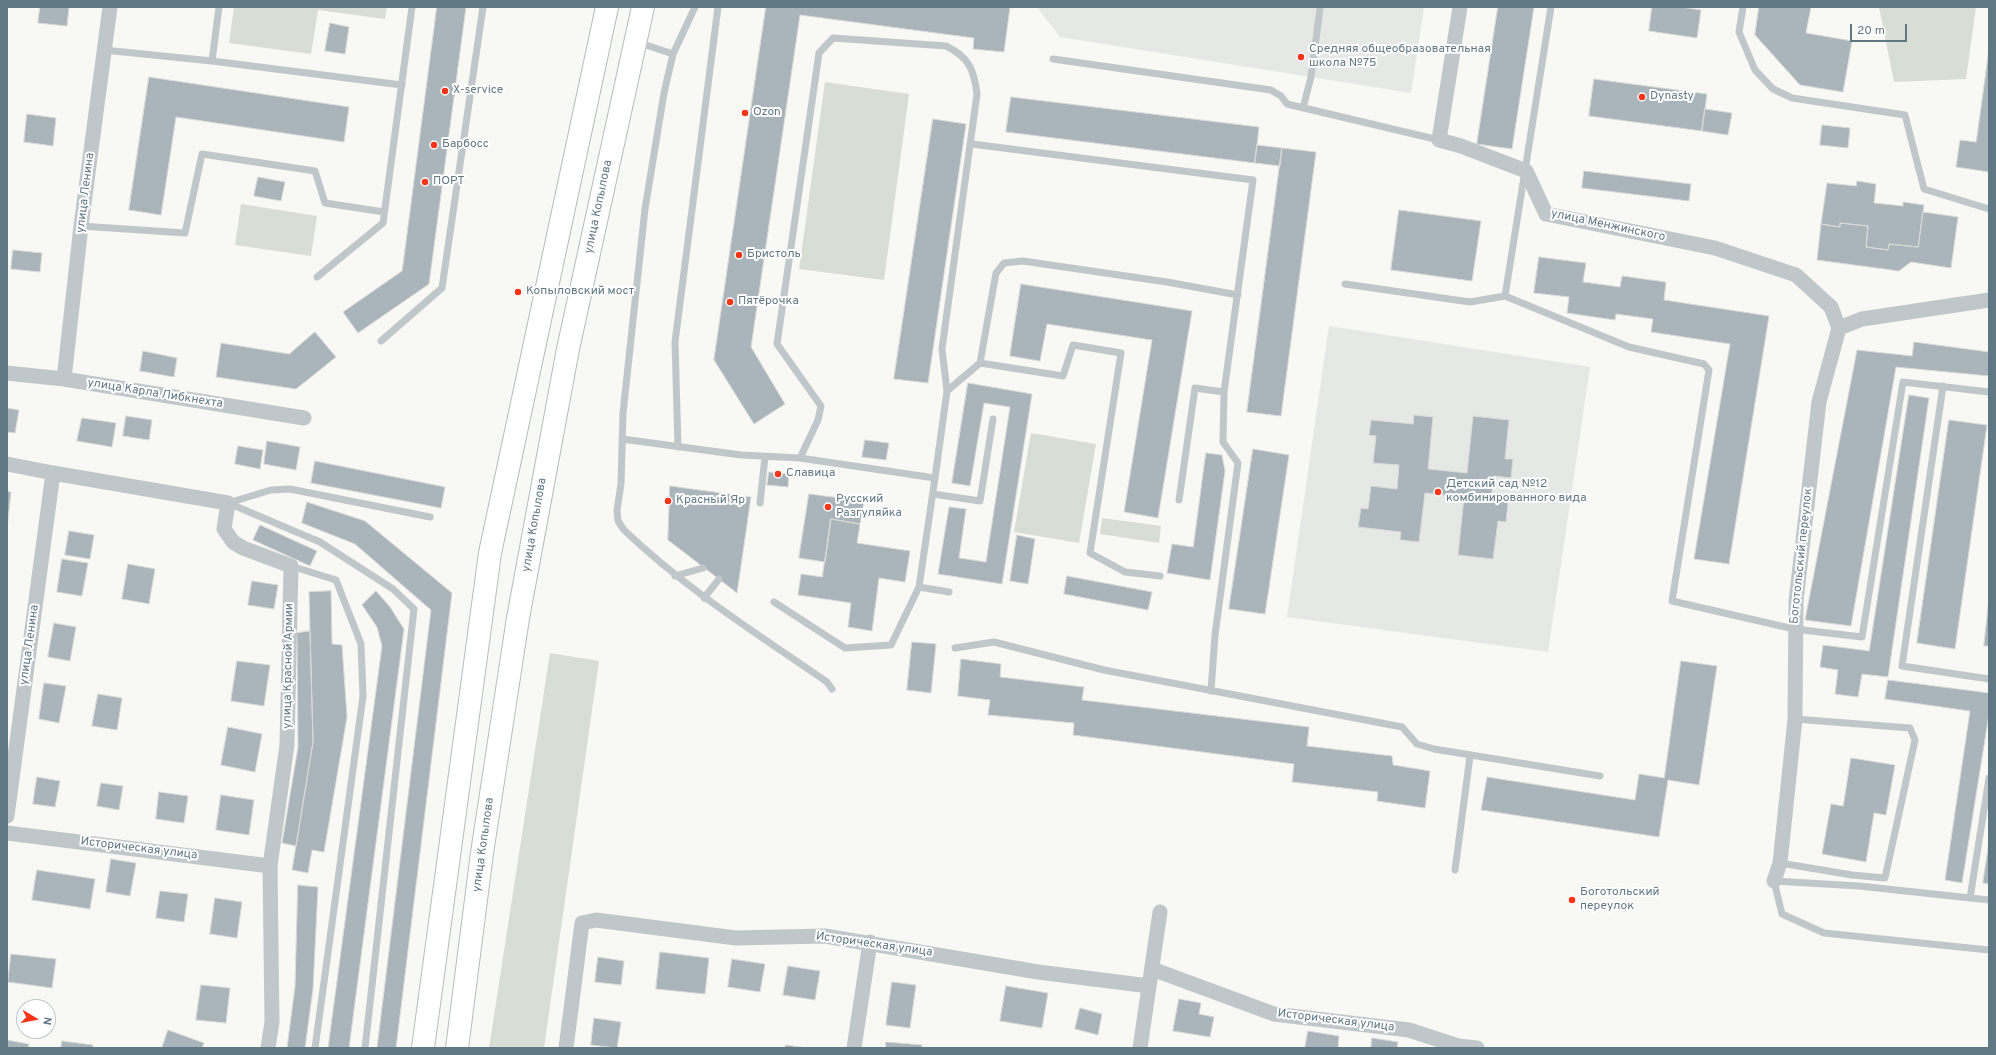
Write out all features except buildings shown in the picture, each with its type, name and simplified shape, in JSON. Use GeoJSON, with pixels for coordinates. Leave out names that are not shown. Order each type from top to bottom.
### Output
{"type":"FeatureCollection","features":[{"type":"Feature","properties":{"kind":"main road"},"geometry":{"type":"LineString","coordinates":[[423,1048],[490,553],[607,7]]}},
{"type":"Feature","properties":{"kind":"main road","name":"улица Копылова"},"geometry":{"type":"LineString","coordinates":[[458,1048],[482,853],[518,618],[564,372],[634,42],[643,7]]}},
{"type":"Feature","properties":{"kind":"street","name":"улица Ленина"},"geometry":{"type":"LineString","coordinates":[[64,379],[81,226],[110,7]]}},
{"type":"Feature","properties":{"kind":"street"},"geometry":{"type":"LineString","coordinates":[[1460,7],[1439,140],[1461,146],[1526,171]]}},
{"type":"Feature","properties":{"kind":"street","name":"улица Менжинского"},"geometry":{"type":"LineString","coordinates":[[1526,171],[1546,214],[1715,248],[1796,276],[1831,307],[1839,328]]}},
{"type":"Feature","properties":{"kind":"street"},"geometry":{"type":"LineString","coordinates":[[1839,328],[1862,319],[1989,300]]}},
{"type":"Feature","properties":{"kind":"street","name":"Боготольский переулок"},"geometry":{"type":"LineString","coordinates":[[1774,881],[1780,863],[1795,719],[1794,629],[1796,601],[1819,402],[1839,328]]}},
{"type":"Feature","properties":{"kind":"street","name":"улица Карла Либкнехта"},"geometry":{"type":"LineString","coordinates":[[7,374],[64,379],[304,418]]}},
{"type":"Feature","properties":{"kind":"street"},"geometry":{"type":"LineString","coordinates":[[7,464],[228,503],[224,529],[233,542],[291,566]]}},
{"type":"Feature","properties":{"kind":"street","name":"улица Ленина"},"geometry":{"type":"LineString","coordinates":[[7,816],[52,473]]}},
{"type":"Feature","properties":{"kind":"street","name":"улица Красной Армии"},"geometry":{"type":"LineString","coordinates":[[268,1048],[272,1022],[270,866],[287,745],[291,566]]}},
{"type":"Feature","properties":{"kind":"street","name":"Историческая улица"},"geometry":{"type":"LineString","coordinates":[[7,833],[270,866]]}},
{"type":"Feature","properties":{"kind":"street"},"geometry":{"type":"LineString","coordinates":[[1140,1048],[1160,912]]}},
{"type":"Feature","properties":{"kind":"street","name":"Историческая улица"},"geometry":{"type":"LineString","coordinates":[[566,1048],[582,923],[596,920],[736,938],[825,936],[870,942],[1038,972],[1149,986]]}},
{"type":"Feature","properties":{"kind":"street"},"geometry":{"type":"LineString","coordinates":[[854,1048],[870,942]]}},
{"type":"Feature","properties":{"kind":"street","name":"Историческая улица"},"geometry":{"type":"LineString","coordinates":[[1152,969],[1274,1014],[1409,1030],[1458,1046],[1477,1048]]}},
{"type":"Feature","properties":{"kind":"lane"},"geometry":{"type":"LineString","coordinates":[[212,61],[219,7]]}},
{"type":"Feature","properties":{"kind":"lane"},"geometry":{"type":"LineString","coordinates":[[317,277],[383,223],[412,7]]}},
{"type":"Feature","properties":{"kind":"lane"},"geometry":{"type":"LineString","coordinates":[[380,340],[442,288],[483,7]]}},
{"type":"Feature","properties":{"kind":"lane"},"geometry":{"type":"LineString","coordinates":[[695,7],[673,54],[664,93],[645,209],[623,413],[621,484],[616,510],[618,521],[624,530],[674,576],[827,682],[832,689]]}},
{"type":"Feature","properties":{"kind":"lane"},"geometry":{"type":"LineString","coordinates":[[678,447],[675,342],[718,7]]}},
{"type":"Feature","properties":{"kind":"lane"},"geometry":{"type":"LineString","coordinates":[[1505,296],[1551,7]]}},
{"type":"Feature","properties":{"kind":"lane"},"geometry":{"type":"LineString","coordinates":[[1743,7],[1739,32],[1755,70],[1773,89],[1792,98],[1905,115],[1924,189],[1989,209]]}},
{"type":"Feature","properties":{"kind":"lane"},"geometry":{"type":"LineString","coordinates":[[1303,108],[1311,77],[1320,9]]}},
{"type":"Feature","properties":{"kind":"lane"},"geometry":{"type":"LineString","coordinates":[[774,602],[845,648],[891,645],[919,587],[947,391],[942,349],[972,144],[977,94],[974,73],[966,60],[957,51],[946,46],[833,38],[818,53],[777,344],[821,406],[818,420],[800,458]]}},
{"type":"Feature","properties":{"kind":"lane"},"geometry":{"type":"LineString","coordinates":[[634,42],[673,54]]}},
{"type":"Feature","properties":{"kind":"lane"},"geometry":{"type":"LineString","coordinates":[[104,50],[212,61],[402,85]]}},
{"type":"Feature","properties":{"kind":"lane"},"geometry":{"type":"LineString","coordinates":[[1053,59],[1271,90],[1281,96],[1286,104],[1439,140]]}},
{"type":"Feature","properties":{"kind":"lane"},"geometry":{"type":"LineString","coordinates":[[972,144],[1253,180],[1224,392],[1223,442],[1238,463],[1215,635],[1211,691]]}},
{"type":"Feature","properties":{"kind":"lane"},"geometry":{"type":"LineString","coordinates":[[81,226],[185,233],[202,154],[315,171],[325,203],[384,212]]}},
{"type":"Feature","properties":{"kind":"lane"},"geometry":{"type":"LineString","coordinates":[[947,391],[980,363],[996,273],[1004,263],[1023,261],[1167,282],[1238,295]]}},
{"type":"Feature","properties":{"kind":"lane"},"geometry":{"type":"LineString","coordinates":[[1345,284],[1470,302],[1505,296],[1629,347],[1704,364],[1708,370],[1672,601],[1794,629],[1862,637],[1902,382],[1989,392]]}},
{"type":"Feature","properties":{"kind":"lane"},"geometry":{"type":"LineString","coordinates":[[980,363],[1063,376],[1073,345],[1121,353],[1090,553],[1125,572],[1160,576]]}},
{"type":"Feature","properties":{"kind":"lane"},"geometry":{"type":"LineString","coordinates":[[1943,386],[1902,666],[1989,679]]}},
{"type":"Feature","properties":{"kind":"lane"},"geometry":{"type":"LineString","coordinates":[[1179,500],[1195,388],[1224,392]]}},
{"type":"Feature","properties":{"kind":"lane"},"geometry":{"type":"LineString","coordinates":[[933,494],[980,502],[993,419]]}},
{"type":"Feature","properties":{"kind":"lane"},"geometry":{"type":"LineString","coordinates":[[622,439],[765,457],[800,458],[935,478]]}},
{"type":"Feature","properties":{"kind":"lane"},"geometry":{"type":"LineString","coordinates":[[760,503],[765,457]]}},
{"type":"Feature","properties":{"kind":"lane"},"geometry":{"type":"LineString","coordinates":[[228,503],[271,490],[290,489],[430,517]]}},
{"type":"Feature","properties":{"kind":"lane"},"geometry":{"type":"LineString","coordinates":[[228,503],[320,542],[392,589],[414,609],[365,1048]]}},
{"type":"Feature","properties":{"kind":"lane"},"geometry":{"type":"LineString","coordinates":[[291,566],[336,580],[361,644],[363,696],[316,1048]]}},
{"type":"Feature","properties":{"kind":"lane"},"geometry":{"type":"LineString","coordinates":[[674,576],[703,568]]}},
{"type":"Feature","properties":{"kind":"lane"},"geometry":{"type":"LineString","coordinates":[[704,598],[719,579]]}},
{"type":"Feature","properties":{"kind":"lane"},"geometry":{"type":"LineString","coordinates":[[919,587],[949,592]]}},
{"type":"Feature","properties":{"kind":"lane"},"geometry":{"type":"LineString","coordinates":[[956,648],[994,642],[1104,670],[1402,727],[1417,744],[1470,756],[1600,776]]}},
{"type":"Feature","properties":{"kind":"lane"},"geometry":{"type":"LineString","coordinates":[[1780,863],[1852,876],[1885,878],[1915,740],[1910,728],[1795,719]]}},
{"type":"Feature","properties":{"kind":"lane"},"geometry":{"type":"LineString","coordinates":[[1455,870],[1470,756]]}},
{"type":"Feature","properties":{"kind":"lane"},"geometry":{"type":"LineString","coordinates":[[1970,898],[1989,778]]}},
{"type":"Feature","properties":{"kind":"lane"},"geometry":{"type":"LineString","coordinates":[[1989,900],[1859,886],[1774,881],[1782,914],[1824,933],[1989,950]]}},
{"type":"Feature","properties":{"kind":"shaded area"},"geometry":{"type":"Polygon","coordinates":[[[234,7],[387,7],[385,19],[318,10],[311,54],[229,43],[234,7]]]}},
{"type":"Feature","properties":{"kind":"shaded area","name":"Средняя общеобразовательная школа №75"},"geometry":{"type":"Polygon","coordinates":[[[1037,7],[1424,7],[1411,93],[1060,37],[1037,7]]]}},
{"type":"Feature","properties":{"kind":"shaded area"},"geometry":{"type":"Polygon","coordinates":[[[1879,7],[1976,7],[1966,79],[1894,82],[1879,7]]]}},
{"type":"Feature","properties":{"kind":"shaded area"},"geometry":{"type":"Polygon","coordinates":[[[825,82],[909,94],[884,280],[799,269],[825,82]]]}},
{"type":"Feature","properties":{"kind":"shaded area"},"geometry":{"type":"Polygon","coordinates":[[[241,204],[317,216],[311,256],[235,245],[241,204]]]}},
{"type":"Feature","properties":{"kind":"shaded area","name":"Детский сад №12 комбинированного вида"},"geometry":{"type":"Polygon","coordinates":[[[1329,326],[1590,367],[1548,652],[1287,617],[1329,326]]]}},
{"type":"Feature","properties":{"kind":"shaded area"},"geometry":{"type":"Polygon","coordinates":[[[1031,433],[1096,444],[1079,543],[1014,532],[1031,433]]]}},
{"type":"Feature","properties":{"kind":"shaded area"},"geometry":{"type":"Polygon","coordinates":[[[1102,518],[1161,526],[1159,543],[1100,534],[1102,518]]]}},
{"type":"Feature","properties":{"kind":"shaded area"},"geometry":{"type":"Polygon","coordinates":[[[550,653],[599,661],[544,1048],[489,1048],[550,653]]]}},
{"type":"Feature","properties":{"kind":"place","name":"Средняя общеобразовательная школа №75"},"geometry":{"type":"Point","coordinates":[1301,57]}},
{"type":"Feature","properties":{"kind":"place","name":"X-service"},"geometry":{"type":"Point","coordinates":[445,91]}},
{"type":"Feature","properties":{"kind":"place","name":"Dynasty"},"geometry":{"type":"Point","coordinates":[1642,97]}},
{"type":"Feature","properties":{"kind":"place","name":"Ozon"},"geometry":{"type":"Point","coordinates":[745,113]}},
{"type":"Feature","properties":{"kind":"place","name":"Барбосс"},"geometry":{"type":"Point","coordinates":[434,145]}},
{"type":"Feature","properties":{"kind":"place","name":"ПОРТ"},"geometry":{"type":"Point","coordinates":[425,182]}},
{"type":"Feature","properties":{"kind":"place","name":"Бристоль"},"geometry":{"type":"Point","coordinates":[739,255]}},
{"type":"Feature","properties":{"kind":"place","name":"Копыловский мост"},"geometry":{"type":"Point","coordinates":[518,292]}},
{"type":"Feature","properties":{"kind":"place","name":"Пятёрочка"},"geometry":{"type":"Point","coordinates":[730,302]}},
{"type":"Feature","properties":{"kind":"place","name":"Славица"},"geometry":{"type":"Point","coordinates":[778,474]}},
{"type":"Feature","properties":{"kind":"place","name":"Детский сад №12 комбинированного вида"},"geometry":{"type":"Point","coordinates":[1438,492]}},
{"type":"Feature","properties":{"kind":"place","name":"Красный Яр"},"geometry":{"type":"Point","coordinates":[668,501]}},
{"type":"Feature","properties":{"kind":"place","name":"Русский Разгуляйка"},"geometry":{"type":"Point","coordinates":[828,507]}},
{"type":"Feature","properties":{"kind":"place","name":"Боготольский переулок"},"geometry":{"type":"Point","coordinates":[1572,900]}}]}
